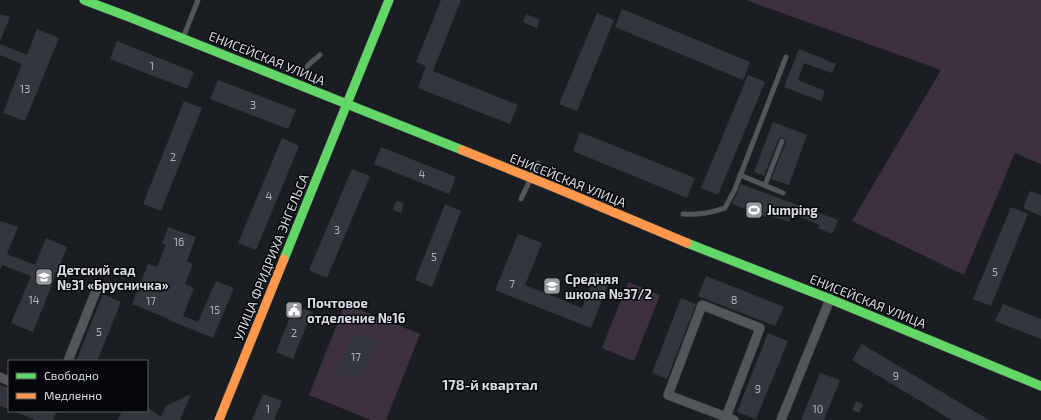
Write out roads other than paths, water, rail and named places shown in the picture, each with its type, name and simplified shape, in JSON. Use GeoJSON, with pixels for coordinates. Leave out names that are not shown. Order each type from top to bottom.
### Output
{"type":"FeatureCollection","features":[{"type":"Feature","properties":{"kind":"street","name":"ЕНИСЕЙСКАЯ УЛИЦА"},"geometry":{"type":"LineString","coordinates":[[84,0],[556,188],[675,238],[1041,386]]}},
{"type":"Feature","properties":{"kind":"street","name":"УЛИЦА ФРИДРИХА ЭНГЕЛЬСА"},"geometry":{"type":"LineString","coordinates":[[219,420],[389,0]]}},
{"type":"Feature","properties":{"kind":"street"},"geometry":{"type":"LineString","coordinates":[[68,360],[96,291]]}},
{"type":"Feature","properties":{"kind":"street"},"geometry":{"type":"LineString","coordinates":[[781,420],[830,300]]}},
{"type":"Feature","properties":{"kind":"street"},"geometry":{"type":"LineString","coordinates":[[702,304],[760,328],[730,418],[668,395],[702,304]]}},
{"type":"Feature","properties":{"kind":"lane"},"geometry":{"type":"LineString","coordinates":[[183,39],[198,0]]}},
{"type":"Feature","properties":{"kind":"lane"},"geometry":{"type":"LineString","coordinates":[[306,70],[308,65],[320,56]]}},
{"type":"Feature","properties":{"kind":"lane"},"geometry":{"type":"LineString","coordinates":[[684,214],[698,215],[725,208],[740,175],[786,57]]}},
{"type":"Feature","properties":{"kind":"lane"},"geometry":{"type":"LineString","coordinates":[[765,186],[782,141]]}},
{"type":"Feature","properties":{"kind":"lane"},"geometry":{"type":"LineString","coordinates":[[521,199],[538,162]]}},
{"type":"Feature","properties":{"kind":"lane"},"geometry":{"type":"LineString","coordinates":[[740,175],[783,193]]}},
{"type":"Feature","properties":{"kind":"place","name":"Jumping"},"geometry":{"type":"Point","coordinates":[754,210]}},
{"type":"Feature","properties":{"kind":"place","name":"Детский сад №31 «Брусничка»"},"geometry":{"type":"Point","coordinates":[44,277]}},
{"type":"Feature","properties":{"kind":"place","name":"Средняя школа №37/2"},"geometry":{"type":"Point","coordinates":[552,286]}},
{"type":"Feature","properties":{"kind":"place","name":"Почтовое отделение №16"},"geometry":{"type":"Point","coordinates":[294,310]}},
{"type":"Feature","properties":{"kind":"district","name":"178-й квартал"},"geometry":{"type":"Point","coordinates":[490,384]}}]}
